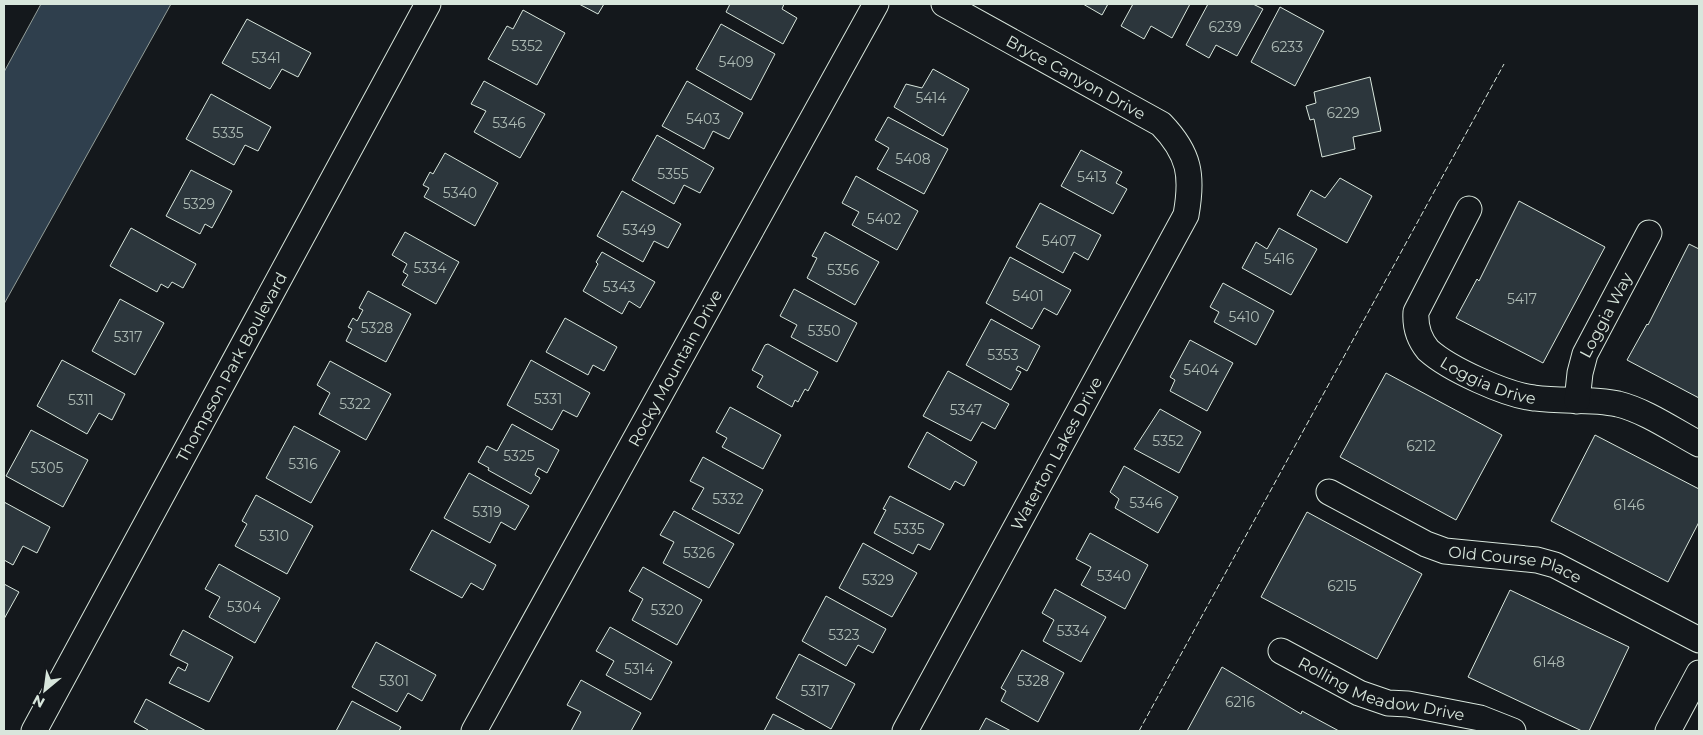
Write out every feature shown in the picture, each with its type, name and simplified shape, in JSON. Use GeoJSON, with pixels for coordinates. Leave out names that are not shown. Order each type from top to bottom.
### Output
{"type":"FeatureCollection","features":[{"type":"Feature","properties":{"kind":"street","name":"Thompson Park Boulevard"},"geometry":{"type":"LineString","coordinates":[[34,731],[428,4]]}},
{"type":"Feature","properties":{"kind":"street","name":"Rocky Mountain Drive"},"geometry":{"type":"LineString","coordinates":[[474,731],[876,4]]}},
{"type":"Feature","properties":{"kind":"street","name":"Bryce Canyon Drive"},"geometry":{"type":"LineString","coordinates":[[944,4],[1162,124],[1173,136],[1184,153],[1189,170]]}},
{"type":"Feature","properties":{"kind":"street","name":"Waterton Lakes Drive"},"geometry":{"type":"LineString","coordinates":[[905,731],[1186,215],[1189,194],[1189,170]]}},
{"type":"Feature","properties":{"kind":"street","name":"Loggia Drive"},"geometry":{"type":"LineString","coordinates":[[1469,209],[1416,312],[1416,328],[1422,343],[1440,358],[1504,390],[1534,398],[1605,402],[1625,406],[1699,444]]}},
{"type":"Feature","properties":{"kind":"street","name":"Loggia Way"},"geometry":{"type":"LineString","coordinates":[[1578,401],[1580,373],[1585,354],[1649,233]]}},
{"type":"Feature","properties":{"kind":"street","name":"Old Course Place"},"geometry":{"type":"LineString","coordinates":[[1329,492],[1426,544],[1445,551],[1537,560],[1555,565],[1699,640]]}},
{"type":"Feature","properties":{"kind":"street","name":"Rolling Meadow Drive"},"geometry":{"type":"LineString","coordinates":[[1281,651],[1359,694],[1388,703],[1416,705],[1480,718],[1513,731]]}},
{"type":"Feature","properties":{"kind":"street"},"geometry":{"type":"LineString","coordinates":[[1668,731],[1699,673]]}},
{"type":"Feature","properties":{"kind":"water"},"geometry":{"type":"Polygon","coordinates":[[[41,4],[171,4],[4,304],[4,72],[41,4]]]}},
{"type":"Feature","properties":{"kind":"building"},"geometry":{"type":"Polygon","coordinates":[[[579,4],[604,4],[598,14],[579,4]]]}},
{"type":"Feature","properties":{"kind":"building"},"geometry":{"type":"Polygon","coordinates":[[[730,4],[784,4],[782,9],[797,18],[783,44],[726,12],[730,4]]]}},
{"type":"Feature","properties":{"kind":"building"},"geometry":{"type":"Polygon","coordinates":[[[1083,4],[1108,4],[1102,15],[1083,4]]]}},
{"type":"Feature","properties":{"kind":"building"},"geometry":{"type":"Polygon","coordinates":[[[1133,4],[1190,4],[1172,38],[1151,26],[1144,39],[1121,26],[1133,4]]]}},
{"type":"Feature","properties":{"kind":"building"},"geometry":{"type":"Polygon","coordinates":[[[1208,4],[1253,4],[1263,9],[1237,56],[1216,45],[1209,58],[1186,45],[1208,4]]]}},
{"type":"Feature","properties":{"kind":"building"},"geometry":{"type":"Polygon","coordinates":[[[1280,7],[1324,31],[1295,86],[1251,62],[1280,7]]]}},
{"type":"Feature","properties":{"kind":"building"},"geometry":{"type":"Polygon","coordinates":[[[523,10],[565,33],[537,85],[488,59],[507,26],[513,29],[523,10]]]}},
{"type":"Feature","properties":{"kind":"building"},"geometry":{"type":"Polygon","coordinates":[[[247,19],[311,53],[298,77],[282,69],[270,89],[222,63],[247,19]]]}},
{"type":"Feature","properties":{"kind":"building"},"geometry":{"type":"Polygon","coordinates":[[[721,24],[775,54],[751,100],[696,69],[721,24]]]}},
{"type":"Feature","properties":{"kind":"building"},"geometry":{"type":"Polygon","coordinates":[[[933,69],[969,89],[943,136],[894,107],[906,84],[922,88],[933,69]]]}},
{"type":"Feature","properties":{"kind":"building"},"geometry":{"type":"Polygon","coordinates":[[[1370,77],[1381,131],[1353,137],[1355,149],[1322,157],[1314,119],[1310,120],[1306,106],[1316,103],[1314,92],[1370,77]]]}},
{"type":"Feature","properties":{"kind":"building"},"geometry":{"type":"Polygon","coordinates":[[[484,81],[545,114],[520,158],[474,132],[486,111],[471,104],[484,81]]]}},
{"type":"Feature","properties":{"kind":"building"},"geometry":{"type":"Polygon","coordinates":[[[687,81],[743,113],[729,139],[713,131],[704,149],[662,126],[687,81]]]}},
{"type":"Feature","properties":{"kind":"building"},"geometry":{"type":"Polygon","coordinates":[[[211,94],[271,127],[258,151],[245,145],[234,165],[186,139],[211,94]]]}},
{"type":"Feature","properties":{"kind":"building"},"geometry":{"type":"Polygon","coordinates":[[[888,117],[948,149],[924,194],[877,169],[889,148],[875,140],[888,117]]]}},
{"type":"Feature","properties":{"kind":"building"},"geometry":{"type":"Polygon","coordinates":[[[657,135],[714,168],[700,193],[684,185],[674,204],[632,180],[657,135]]]}},
{"type":"Feature","properties":{"kind":"building"},"geometry":{"type":"Polygon","coordinates":[[[1081,150],[1122,172],[1116,183],[1127,189],[1113,214],[1061,186],[1081,150]]]}},
{"type":"Feature","properties":{"kind":"building"},"geometry":{"type":"Polygon","coordinates":[[[445,153],[498,183],[475,226],[424,197],[429,188],[423,185],[430,172],[433,174],[445,153]]]}},
{"type":"Feature","properties":{"kind":"building"},"geometry":{"type":"Polygon","coordinates":[[[191,170],[232,191],[212,228],[205,224],[200,234],[166,216],[191,170]]]}},
{"type":"Feature","properties":{"kind":"building"},"geometry":{"type":"Polygon","coordinates":[[[856,176],[918,211],[897,250],[852,225],[859,212],[842,203],[856,176]]]}},
{"type":"Feature","properties":{"kind":"building"},"geometry":{"type":"Polygon","coordinates":[[[1340,178],[1372,196],[1347,243],[1297,215],[1311,190],[1325,198],[1340,178]]]}},
{"type":"Feature","properties":{"kind":"building"},"geometry":{"type":"Polygon","coordinates":[[[622,191],[681,224],[668,248],[654,241],[643,262],[597,236],[622,191]]]}},
{"type":"Feature","properties":{"kind":"building"},"geometry":{"type":"Polygon","coordinates":[[[1519,201],[1605,247],[1543,363],[1456,318],[1477,279],[1479,281],[1519,201]]]}},
{"type":"Feature","properties":{"kind":"building"},"geometry":{"type":"Polygon","coordinates":[[[1040,203],[1101,235],[1088,260],[1074,252],[1063,273],[1016,247],[1040,203]]]}},
{"type":"Feature","properties":{"kind":"building"},"geometry":{"type":"Polygon","coordinates":[[[131,228],[196,264],[183,288],[172,282],[168,288],[161,284],[157,292],[110,266],[131,228]]]}},
{"type":"Feature","properties":{"kind":"building"},"geometry":{"type":"Polygon","coordinates":[[[1279,228],[1317,249],[1291,295],[1242,268],[1256,242],[1267,249],[1279,228]]]}},
{"type":"Feature","properties":{"kind":"building"},"geometry":{"type":"Polygon","coordinates":[[[405,232],[459,262],[436,304],[402,285],[408,275],[403,272],[407,264],[392,255],[405,232]]]}},
{"type":"Feature","properties":{"kind":"building"},"geometry":{"type":"Polygon","coordinates":[[[825,232],[879,262],[855,305],[807,278],[817,258],[812,256],[825,232]]]}},
{"type":"Feature","properties":{"kind":"building"},"geometry":{"type":"Polygon","coordinates":[[[1689,244],[1699,249],[1699,398],[1627,360],[1648,325],[1689,244]]]}},
{"type":"Feature","properties":{"kind":"building"},"geometry":{"type":"Polygon","coordinates":[[[602,252],[655,282],[640,308],[629,301],[622,314],[583,291],[598,264],[596,262],[602,252]]]}},
{"type":"Feature","properties":{"kind":"building"},"geometry":{"type":"Polygon","coordinates":[[[1010,257],[1071,290],[1057,315],[1044,308],[1032,329],[986,303],[1010,257]]]}},
{"type":"Feature","properties":{"kind":"building"},"geometry":{"type":"Polygon","coordinates":[[[1223,283],[1274,311],[1256,345],[1214,322],[1219,312],[1210,307],[1223,283]]]}},
{"type":"Feature","properties":{"kind":"building"},"geometry":{"type":"Polygon","coordinates":[[[794,289],[857,323],[837,362],[791,337],[797,325],[780,316],[794,289]]]}},
{"type":"Feature","properties":{"kind":"building"},"geometry":{"type":"Polygon","coordinates":[[[368,291],[411,314],[386,362],[346,341],[352,329],[348,327],[353,318],[357,321],[363,310],[359,308],[368,291]]]}},
{"type":"Feature","properties":{"kind":"building"},"geometry":{"type":"Polygon","coordinates":[[[120,299],[164,323],[135,375],[92,351],[120,299]]]}},
{"type":"Feature","properties":{"kind":"building"},"geometry":{"type":"Polygon","coordinates":[[[565,318],[617,347],[604,371],[593,365],[588,375],[546,352],[565,318]]]}},
{"type":"Feature","properties":{"kind":"building"},"geometry":{"type":"Polygon","coordinates":[[[991,319],[1040,346],[1027,371],[1018,366],[1016,370],[1021,372],[1011,390],[966,365],[991,319]]]}},
{"type":"Feature","properties":{"kind":"building"},"geometry":{"type":"Polygon","coordinates":[[[1190,340],[1233,363],[1207,411],[1170,391],[1175,380],[1170,377],[1190,340]]]}},
{"type":"Feature","properties":{"kind":"building"},"geometry":{"type":"Polygon","coordinates":[[[768,344],[818,372],[808,391],[805,389],[798,402],[795,400],[792,407],[757,387],[763,376],[752,370],[765,345],[768,344]]]}},
{"type":"Feature","properties":{"kind":"building"},"geometry":{"type":"Polygon","coordinates":[[[62,360],[125,394],[112,420],[99,413],[87,434],[37,406],[62,360]]]}},
{"type":"Feature","properties":{"kind":"building"},"geometry":{"type":"Polygon","coordinates":[[[531,360],[590,393],[577,417],[563,410],[552,430],[507,405],[531,360]]]}},
{"type":"Feature","properties":{"kind":"building"},"geometry":{"type":"Polygon","coordinates":[[[330,361],[391,394],[366,440],[319,414],[330,393],[317,385],[330,361]]]}},
{"type":"Feature","properties":{"kind":"building"},"geometry":{"type":"Polygon","coordinates":[[[948,371],[1009,404],[995,429],[982,422],[971,441],[923,416],[948,371]]]}},
{"type":"Feature","properties":{"kind":"building"},"geometry":{"type":"Polygon","coordinates":[[[1386,373],[1502,435],[1456,520],[1340,457],[1386,373]]]}},
{"type":"Feature","properties":{"kind":"building"},"geometry":{"type":"Polygon","coordinates":[[[730,407],[781,435],[763,469],[722,447],[727,438],[716,432],[730,407]]]}},
{"type":"Feature","properties":{"kind":"building"},"geometry":{"type":"Polygon","coordinates":[[[1160,409],[1201,432],[1179,473],[1134,449],[1160,409]]]}},
{"type":"Feature","properties":{"kind":"building"},"geometry":{"type":"Polygon","coordinates":[[[512,424],[559,450],[547,473],[538,468],[535,475],[540,478],[531,494],[488,470],[489,468],[478,462],[487,446],[497,451],[512,424]]]}},
{"type":"Feature","properties":{"kind":"building"},"geometry":{"type":"Polygon","coordinates":[[[294,426],[340,451],[311,503],[266,478],[294,426]]]}},
{"type":"Feature","properties":{"kind":"building"},"geometry":{"type":"Polygon","coordinates":[[[31,430],[88,460],[63,507],[6,476],[31,430]]]}},
{"type":"Feature","properties":{"kind":"building"},"geometry":{"type":"Polygon","coordinates":[[[927,432],[977,462],[964,486],[955,481],[950,490],[908,467],[927,432]]]}},
{"type":"Feature","properties":{"kind":"building"},"geometry":{"type":"Polygon","coordinates":[[[1595,435],[1699,489],[1699,522],[1668,582],[1551,521],[1595,435]]]}},
{"type":"Feature","properties":{"kind":"building"},"geometry":{"type":"Polygon","coordinates":[[[703,457],[763,490],[739,534],[692,509],[704,488],[690,481],[703,457]]]}},
{"type":"Feature","properties":{"kind":"building"},"geometry":{"type":"Polygon","coordinates":[[[1124,466],[1178,497],[1158,533],[1115,508],[1119,499],[1110,492],[1124,466]]]}},
{"type":"Feature","properties":{"kind":"building"},"geometry":{"type":"Polygon","coordinates":[[[469,473],[529,506],[515,530],[501,522],[490,543],[444,518],[469,473]]]}},
{"type":"Feature","properties":{"kind":"building"},"geometry":{"type":"Polygon","coordinates":[[[256,495],[313,526],[287,574],[235,546],[247,524],[242,521],[256,495]]]}},
{"type":"Feature","properties":{"kind":"building"},"geometry":{"type":"Polygon","coordinates":[[[890,496],[944,524],[930,550],[918,544],[913,554],[874,533],[886,510],[883,509],[890,496]]]}},
{"type":"Feature","properties":{"kind":"building"},"geometry":{"type":"Polygon","coordinates":[[[4,502],[50,527],[37,553],[23,546],[13,565],[4,560],[4,502]]]}},
{"type":"Feature","properties":{"kind":"building"},"geometry":{"type":"Polygon","coordinates":[[[674,511],[734,544],[709,588],[663,563],[674,542],[660,535],[674,511]]]}},
{"type":"Feature","properties":{"kind":"building"},"geometry":{"type":"Polygon","coordinates":[[[1307,512],[1422,574],[1377,659],[1261,597],[1307,512]]]}},
{"type":"Feature","properties":{"kind":"building"},"geometry":{"type":"Polygon","coordinates":[[[432,530],[496,565],[483,590],[471,583],[462,598],[410,570],[432,530]]]}},
{"type":"Feature","properties":{"kind":"building"},"geometry":{"type":"Polygon","coordinates":[[[1090,533],[1148,565],[1125,609],[1081,585],[1091,567],[1076,559],[1090,533]]]}},
{"type":"Feature","properties":{"kind":"building"},"geometry":{"type":"Polygon","coordinates":[[[863,543],[917,573],[892,617],[839,588],[863,543]]]}},
{"type":"Feature","properties":{"kind":"building"},"geometry":{"type":"Polygon","coordinates":[[[219,564],[280,598],[255,643],[209,617],[220,597],[205,589],[219,564]]]}},
{"type":"Feature","properties":{"kind":"building"},"geometry":{"type":"Polygon","coordinates":[[[643,567],[702,600],[677,645],[632,620],[643,599],[629,591],[643,567]]]}},
{"type":"Feature","properties":{"kind":"building"},"geometry":{"type":"Polygon","coordinates":[[[4,584],[19,592],[4,619],[4,584]]]}},
{"type":"Feature","properties":{"kind":"building"},"geometry":{"type":"Polygon","coordinates":[[[1055,589],[1106,617],[1081,662],[1043,641],[1054,620],[1042,613],[1055,589]]]}},
{"type":"Feature","properties":{"kind":"building"},"geometry":{"type":"Polygon","coordinates":[[[1510,590],[1629,647],[1589,731],[1582,731],[1468,677],[1510,590]]]}},
{"type":"Feature","properties":{"kind":"building"},"geometry":{"type":"Polygon","coordinates":[[[826,596],[886,629],[873,653],[858,645],[846,666],[802,641],[826,596]]]}},
{"type":"Feature","properties":{"kind":"building"},"geometry":{"type":"Polygon","coordinates":[[[610,627],[672,662],[651,700],[606,675],[614,661],[596,651],[610,627]]]}},
{"type":"Feature","properties":{"kind":"building"},"geometry":{"type":"Polygon","coordinates":[[[183,630],[233,657],[209,702],[169,683],[178,667],[185,671],[188,664],[170,655],[183,630]]]}},
{"type":"Feature","properties":{"kind":"building"},"geometry":{"type":"Polygon","coordinates":[[[376,642],[436,675],[422,701],[408,693],[397,712],[352,687],[376,642]]]}},
{"type":"Feature","properties":{"kind":"building"},"geometry":{"type":"Polygon","coordinates":[[[1022,650],[1064,673],[1038,722],[1001,701],[1006,691],[1001,688],[1022,650]]]}},
{"type":"Feature","properties":{"kind":"building"},"geometry":{"type":"Polygon","coordinates":[[[799,654],[855,684],[831,729],[776,698],[799,654]]]}},
{"type":"Feature","properties":{"kind":"building"},"geometry":{"type":"Polygon","coordinates":[[[1222,667],[1301,714],[1302,711],[1339,731],[1187,731],[1222,667]]]}},
{"type":"Feature","properties":{"kind":"building"},"geometry":{"type":"Polygon","coordinates":[[[581,680],[641,713],[631,731],[571,731],[581,712],[567,705],[581,680]]]}},
{"type":"Feature","properties":{"kind":"building"},"geometry":{"type":"Polygon","coordinates":[[[146,699],[206,731],[148,731],[134,722],[146,699]]]}},
{"type":"Feature","properties":{"kind":"building"},"geometry":{"type":"Polygon","coordinates":[[[352,701],[401,727],[399,731],[336,731],[352,701]]]}},
{"type":"Feature","properties":{"kind":"building"},"geometry":{"type":"Polygon","coordinates":[[[773,714],[806,731],[764,731],[773,714]]]}},
{"type":"Feature","properties":{"kind":"building"},"geometry":{"type":"Polygon","coordinates":[[[986,718],[1011,731],[979,731],[986,718]]]}},
{"type":"Feature","properties":{"kind":"fence"},"geometry":{"type":"LineString","coordinates":[[1139,731],[1504,64]]}}]}
